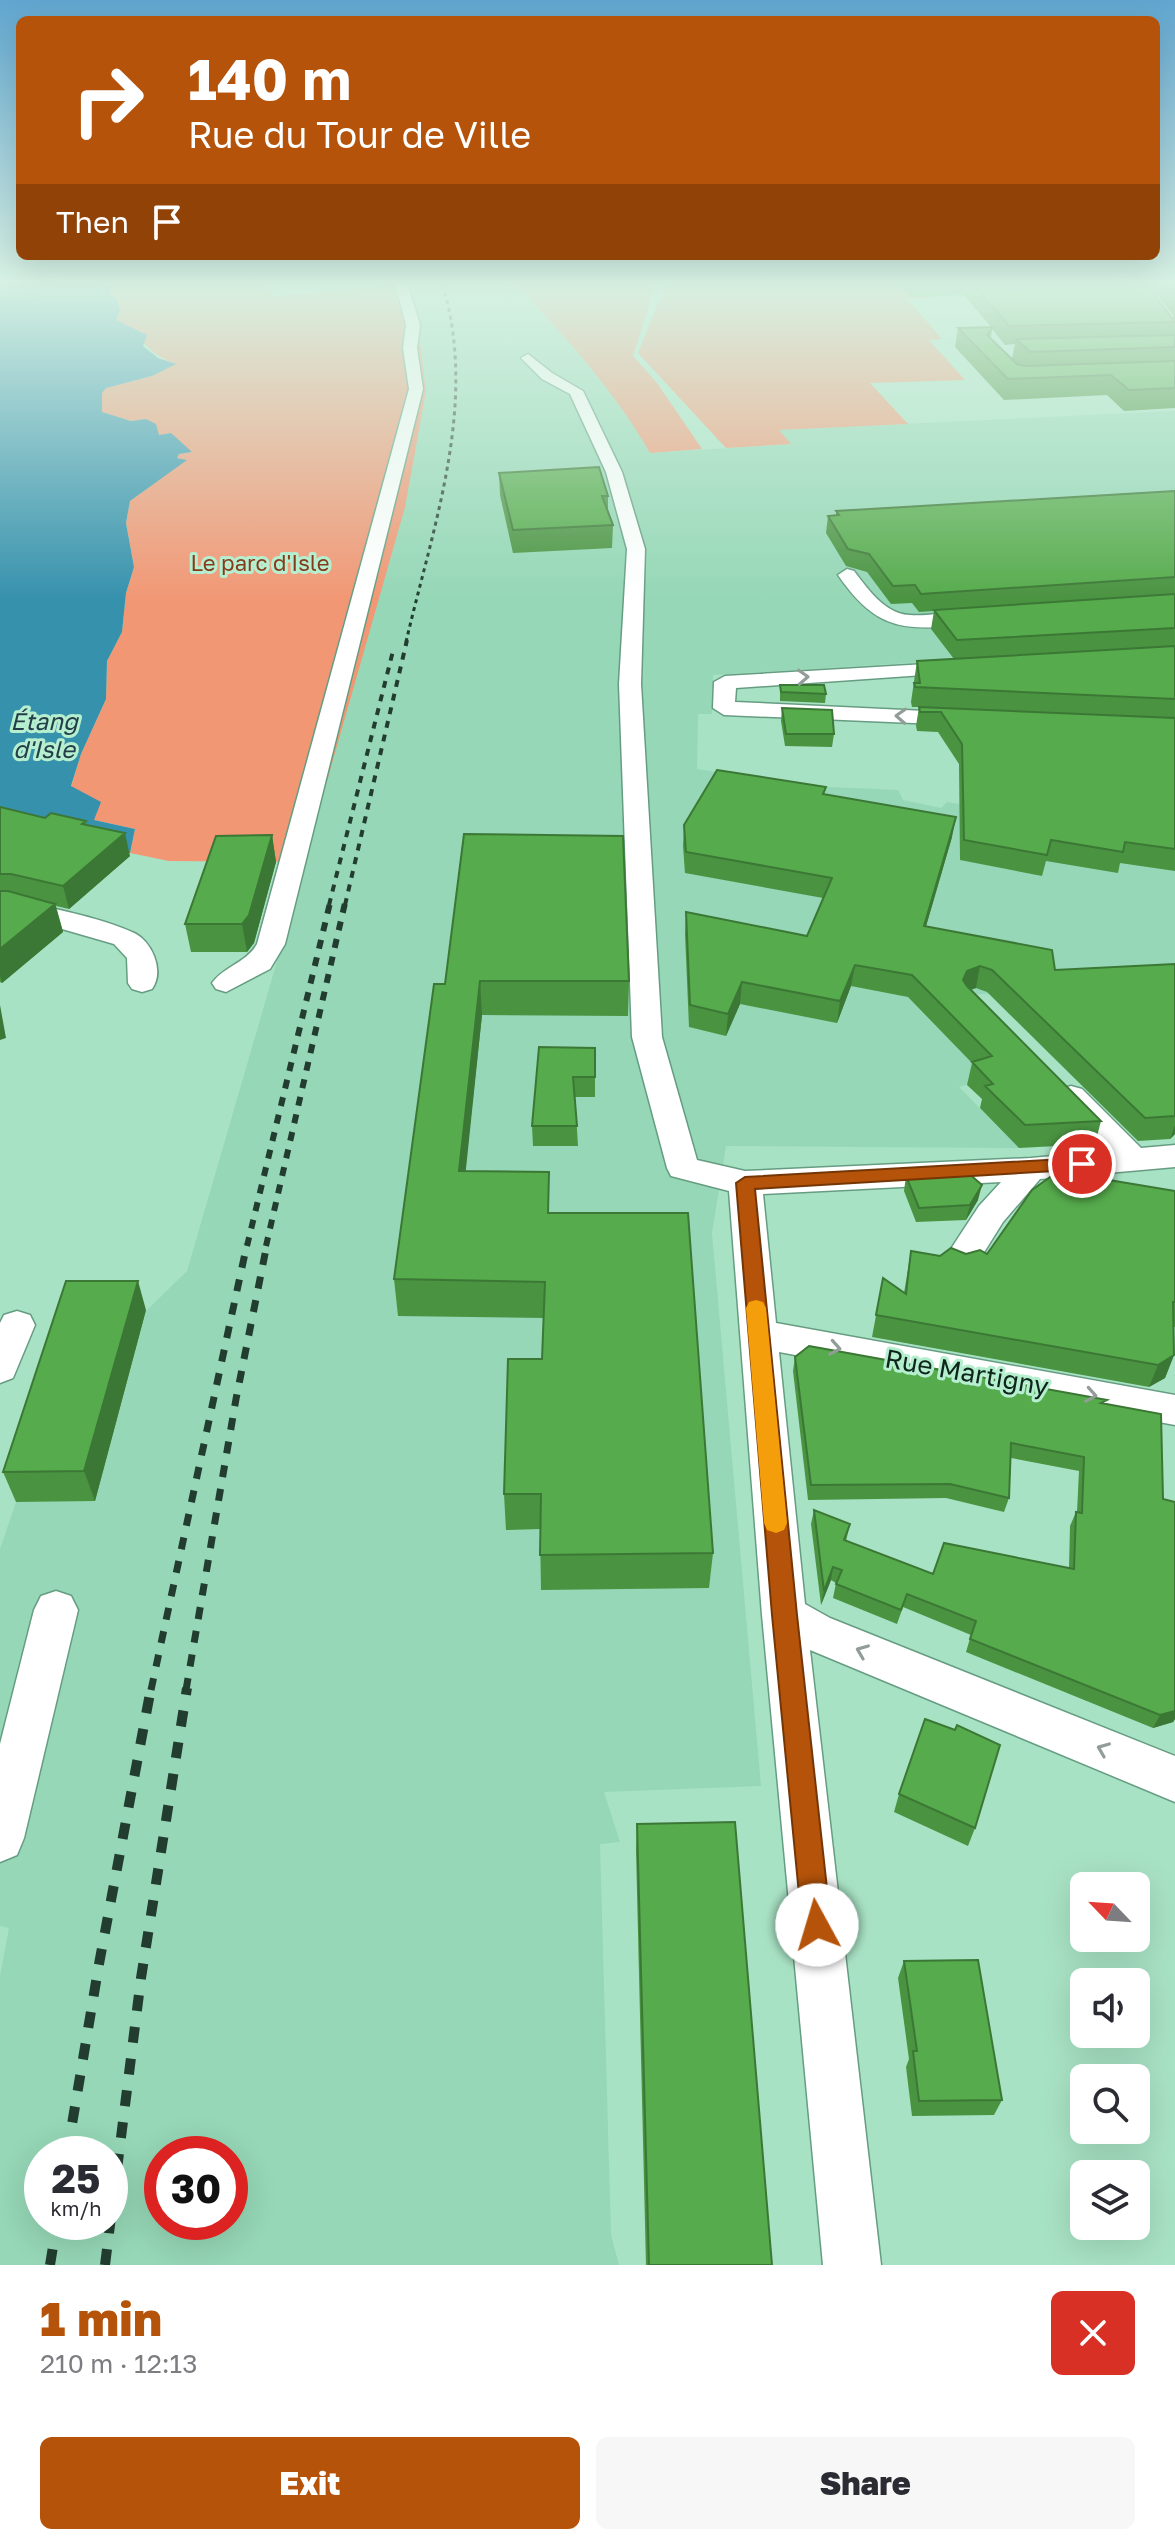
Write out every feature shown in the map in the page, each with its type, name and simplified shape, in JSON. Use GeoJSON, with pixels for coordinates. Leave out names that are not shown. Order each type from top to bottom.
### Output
{"type":"FeatureCollection","features":[{"type":"Feature","properties":{"kind":"street"},"geometry":{"type":"LineString","coordinates":[[226,983],[260,963],[271,944],[416,389]]}},
{"type":"Feature","properties":{"kind":"street"},"geometry":{"type":"LineString","coordinates":[[572,389],[576,391],[614,472],[636,549],[630,684],[647,1037],[683,1168],[745,1183],[1031,1169],[1175,1156]]}},
{"type":"Feature","properties":{"kind":"street"},"geometry":{"type":"LineString","coordinates":[[847,575],[878,610],[897,618],[913,621],[990,616]]}},
{"type":"Feature","properties":{"kind":"street"},"geometry":{"type":"LineString","coordinates":[[988,720],[724,708],[725,682],[989,666]]}},
{"type":"Feature","properties":{"kind":"street"},"geometry":{"type":"LineString","coordinates":[[0,908],[18,908],[124,938],[134,945],[145,963],[142,983]]}},
{"type":"Feature","properties":{"kind":"street"},"geometry":{"type":"LineString","coordinates":[[1049,1074],[1133,1159]]}},
{"type":"Feature","properties":{"kind":"street"},"geometry":{"type":"LineString","coordinates":[[961,1261],[991,1214],[1031,1169]]}},
{"type":"Feature","properties":{"kind":"street"},"geometry":{"type":"LineString","coordinates":[[745,1183],[784,1615],[852,2265]]}},
{"type":"Feature","properties":{"kind":"street"},"geometry":{"type":"LineString","coordinates":[[0,1368],[17,1325]]}},
{"type":"Feature","properties":{"kind":"street","name":"Rue Martigny"},"geometry":{"type":"LineString","coordinates":[[758,1334],[1175,1410]]}},
{"type":"Feature","properties":{"kind":"street"},"geometry":{"type":"LineString","coordinates":[[0,1838],[56,1610]]}},
{"type":"Feature","properties":{"kind":"street"},"geometry":{"type":"LineString","coordinates":[[784,1615],[815,1632],[1175,1779]]}},
{"type":"Feature","properties":{"kind":"shaded area"},"geometry":{"type":"Polygon","coordinates":[[[398,389],[609,389],[625,409],[650,453],[790,444],[778,430],[1175,411],[1175,614],[946,648],[955,660],[713,675],[712,714],[698,714],[697,769],[808,786],[898,790],[903,800],[941,808],[947,802],[999,811],[1175,764],[1175,986],[909,997],[988,1078],[959,1087],[1019,1148],[726,1146],[712,1233],[761,1786],[604,1792],[620,1842],[600,1844],[611,2235],[619,2265],[0,2265],[0,1976],[9,1928],[0,1926],[0,1549],[16,1502],[95,1500],[146,1311],[187,1271],[282,944],[398,389]]]}},
{"type":"Feature","properties":{"kind":"green space","name":"Le parc d'Isle"},"geometry":{"type":"Polygon","coordinates":[[[105,389],[426,389],[405,507],[304,862],[169,861],[130,853],[135,829],[94,820],[71,787],[81,754],[106,699],[107,661],[122,632],[126,593],[134,567],[126,523],[130,501],[186,460],[177,458],[179,454],[192,452],[159,435],[146,419],[131,421],[102,413],[102,393],[105,389]]]}},
{"type":"Feature","properties":{"kind":"green space"},"geometry":{"type":"Polygon","coordinates":[[[607,389],[661,389],[702,449],[650,453],[607,389]]]}},
{"type":"Feature","properties":{"kind":"green space"},"geometry":{"type":"Polygon","coordinates":[[[671,389],[875,389],[908,424],[779,430],[791,444],[726,448],[671,389]]]}},
{"type":"Feature","properties":{"kind":"water","name":"Étang d'Isle"},"geometry":{"type":"Polygon","coordinates":[[[0,389],[105,389],[102,393],[102,412],[131,421],[146,419],[156,424],[159,435],[171,433],[192,452],[179,454],[177,458],[187,460],[130,501],[126,523],[134,567],[126,593],[122,632],[107,661],[106,699],[81,754],[71,786],[101,802],[94,820],[135,829],[130,853],[36,830],[0,829],[0,389]]]}},
{"type":"Feature","properties":{"kind":"building"},"geometry":{"type":"Polygon","coordinates":[[[599,467],[608,496],[602,496],[613,525],[513,530],[499,473],[599,467]]]}},
{"type":"Feature","properties":{"kind":"building"},"geometry":{"type":"Polygon","coordinates":[[[1175,491],[1175,577],[921,594],[915,585],[893,586],[869,554],[848,549],[828,516],[839,515],[836,511],[1175,491]]]}},
{"type":"Feature","properties":{"kind":"building"},"geometry":{"type":"Polygon","coordinates":[[[1175,594],[1175,628],[957,640],[934,610],[1175,594]]]}},
{"type":"Feature","properties":{"kind":"building"},"geometry":{"type":"Polygon","coordinates":[[[1175,646],[1175,699],[915,687],[914,683],[920,683],[917,661],[1175,646]]]}},
{"type":"Feature","properties":{"kind":"building"},"geometry":{"type":"Polygon","coordinates":[[[780,685],[824,685],[826,694],[781,692],[780,685]]]}},
{"type":"Feature","properties":{"kind":"building"},"geometry":{"type":"Polygon","coordinates":[[[919,707],[1175,718],[1175,849],[1125,842],[1123,852],[1051,840],[1047,855],[964,840],[962,744],[941,712],[920,712],[919,707]]]}},
{"type":"Feature","properties":{"kind":"building"},"geometry":{"type":"Polygon","coordinates":[[[782,708],[832,710],[834,734],[786,734],[782,708]]]}},
{"type":"Feature","properties":{"kind":"building"},"geometry":{"type":"Polygon","coordinates":[[[717,770],[826,787],[823,794],[956,817],[924,926],[1052,950],[1055,970],[1175,964],[1175,1116],[1145,1118],[992,970],[980,966],[967,971],[963,980],[967,986],[1101,1121],[1025,1125],[985,1086],[993,1084],[972,1062],[992,1056],[912,975],[855,965],[840,1001],[742,982],[728,1014],[690,1005],[686,912],[807,936],[832,878],[686,852],[684,825],[717,770]]]}},
{"type":"Feature","properties":{"kind":"building"},"geometry":{"type":"Polygon","coordinates":[[[0,807],[45,818],[51,813],[86,821],[82,824],[125,833],[63,886],[0,874],[0,807]]]}},
{"type":"Feature","properties":{"kind":"building"},"geometry":{"type":"Polygon","coordinates":[[[464,834],[623,836],[629,981],[480,981],[459,1171],[549,1172],[548,1213],[688,1213],[713,1553],[540,1555],[541,1494],[504,1494],[508,1359],[542,1359],[545,1282],[394,1279],[434,984],[445,984],[464,834]]]}},
{"type":"Feature","properties":{"kind":"building"},"geometry":{"type":"Polygon","coordinates":[[[272,835],[249,915],[242,924],[185,924],[216,836],[272,835]]]}},
{"type":"Feature","properties":{"kind":"building"},"geometry":{"type":"Polygon","coordinates":[[[0,891],[55,904],[0,949],[0,891]]]}},
{"type":"Feature","properties":{"kind":"building"},"geometry":{"type":"Polygon","coordinates":[[[539,1047],[595,1048],[595,1077],[573,1077],[577,1126],[532,1126],[539,1047]]]}},
{"type":"Feature","properties":{"kind":"building"},"geometry":{"type":"Polygon","coordinates":[[[1074,1160],[1103,1179],[1175,1191],[1174,1355],[1158,1365],[876,1315],[883,1278],[906,1294],[911,1251],[940,1256],[951,1248],[966,1254],[980,1250],[987,1254],[1032,1190],[1074,1160]]]}},
{"type":"Feature","properties":{"kind":"building"},"geometry":{"type":"Polygon","coordinates":[[[967,1172],[982,1185],[970,1205],[919,1208],[906,1176],[967,1172]]]}},
{"type":"Feature","properties":{"kind":"building"},"geometry":{"type":"Polygon","coordinates":[[[66,1281],[138,1281],[84,1471],[3,1472],[66,1281]]]}},
{"type":"Feature","properties":{"kind":"building"},"geometry":{"type":"Polygon","coordinates":[[[809,1346],[1107,1400],[1101,1403],[1161,1414],[1163,1499],[1175,1502],[1175,1711],[1160,1715],[970,1639],[976,1621],[907,1594],[901,1610],[836,1584],[842,1570],[833,1567],[824,1591],[814,1510],[850,1524],[844,1540],[933,1574],[944,1543],[1074,1569],[1076,1512],[1082,1513],[1084,1457],[1011,1443],[1009,1498],[950,1484],[811,1485],[795,1357],[809,1346]]]}},
{"type":"Feature","properties":{"kind":"building"},"geometry":{"type":"Polygon","coordinates":[[[925,1719],[955,1730],[957,1725],[1000,1745],[975,1828],[899,1794],[925,1719]]]}},
{"type":"Feature","properties":{"kind":"building"},"geometry":{"type":"Polygon","coordinates":[[[735,1822],[772,2265],[649,2265],[637,1824],[735,1822]]]}},
{"type":"Feature","properties":{"kind":"building"},"geometry":{"type":"Polygon","coordinates":[[[978,1960],[1002,2100],[919,2101],[913,2051],[917,2051],[904,1961],[978,1960]]]}},
{"type":"Feature","properties":{"kind":"railway"},"geometry":{"type":"LineString","coordinates":[[406,642],[448,464],[455,389]]}},
{"type":"Feature","properties":{"kind":"railway"},"geometry":{"type":"LineString","coordinates":[[345,905],[407,640]]}},
{"type":"Feature","properties":{"kind":"railway"},"geometry":{"type":"LineString","coordinates":[[329,905],[394,647]]}},
{"type":"Feature","properties":{"kind":"railway"},"geometry":{"type":"LineString","coordinates":[[247,1246],[330,903]]}},
{"type":"Feature","properties":{"kind":"railway"},"geometry":{"type":"LineString","coordinates":[[266,1246],[345,903]]}},
{"type":"Feature","properties":{"kind":"railway"},"geometry":{"type":"LineString","coordinates":[[151,1690],[247,1244]]}},
{"type":"Feature","properties":{"kind":"railway"},"geometry":{"type":"LineString","coordinates":[[186,1690],[236,1399],[267,1244]]}},
{"type":"Feature","properties":{"kind":"railway"},"geometry":{"type":"LineString","coordinates":[[70,2136],[151,1688]]}},
{"type":"Feature","properties":{"kind":"railway"},"geometry":{"type":"LineString","coordinates":[[105,2265],[141,1978],[187,1688]]}},
{"type":"Feature","properties":{"kind":"railway"},"geometry":{"type":"LineString","coordinates":[[50,2265],[54,2240]]}},
{"type":"Feature","properties":{"kind":"slow traffic"},"geometry":{"type":"LineString","coordinates":[[756,1308],[776,1523]]}},
{"type":"Feature","properties":{"kind":"route"},"geometry":{"type":"LineString","coordinates":[[817,1925],[784,1615],[745,1183],[1082,1164]]}}]}
